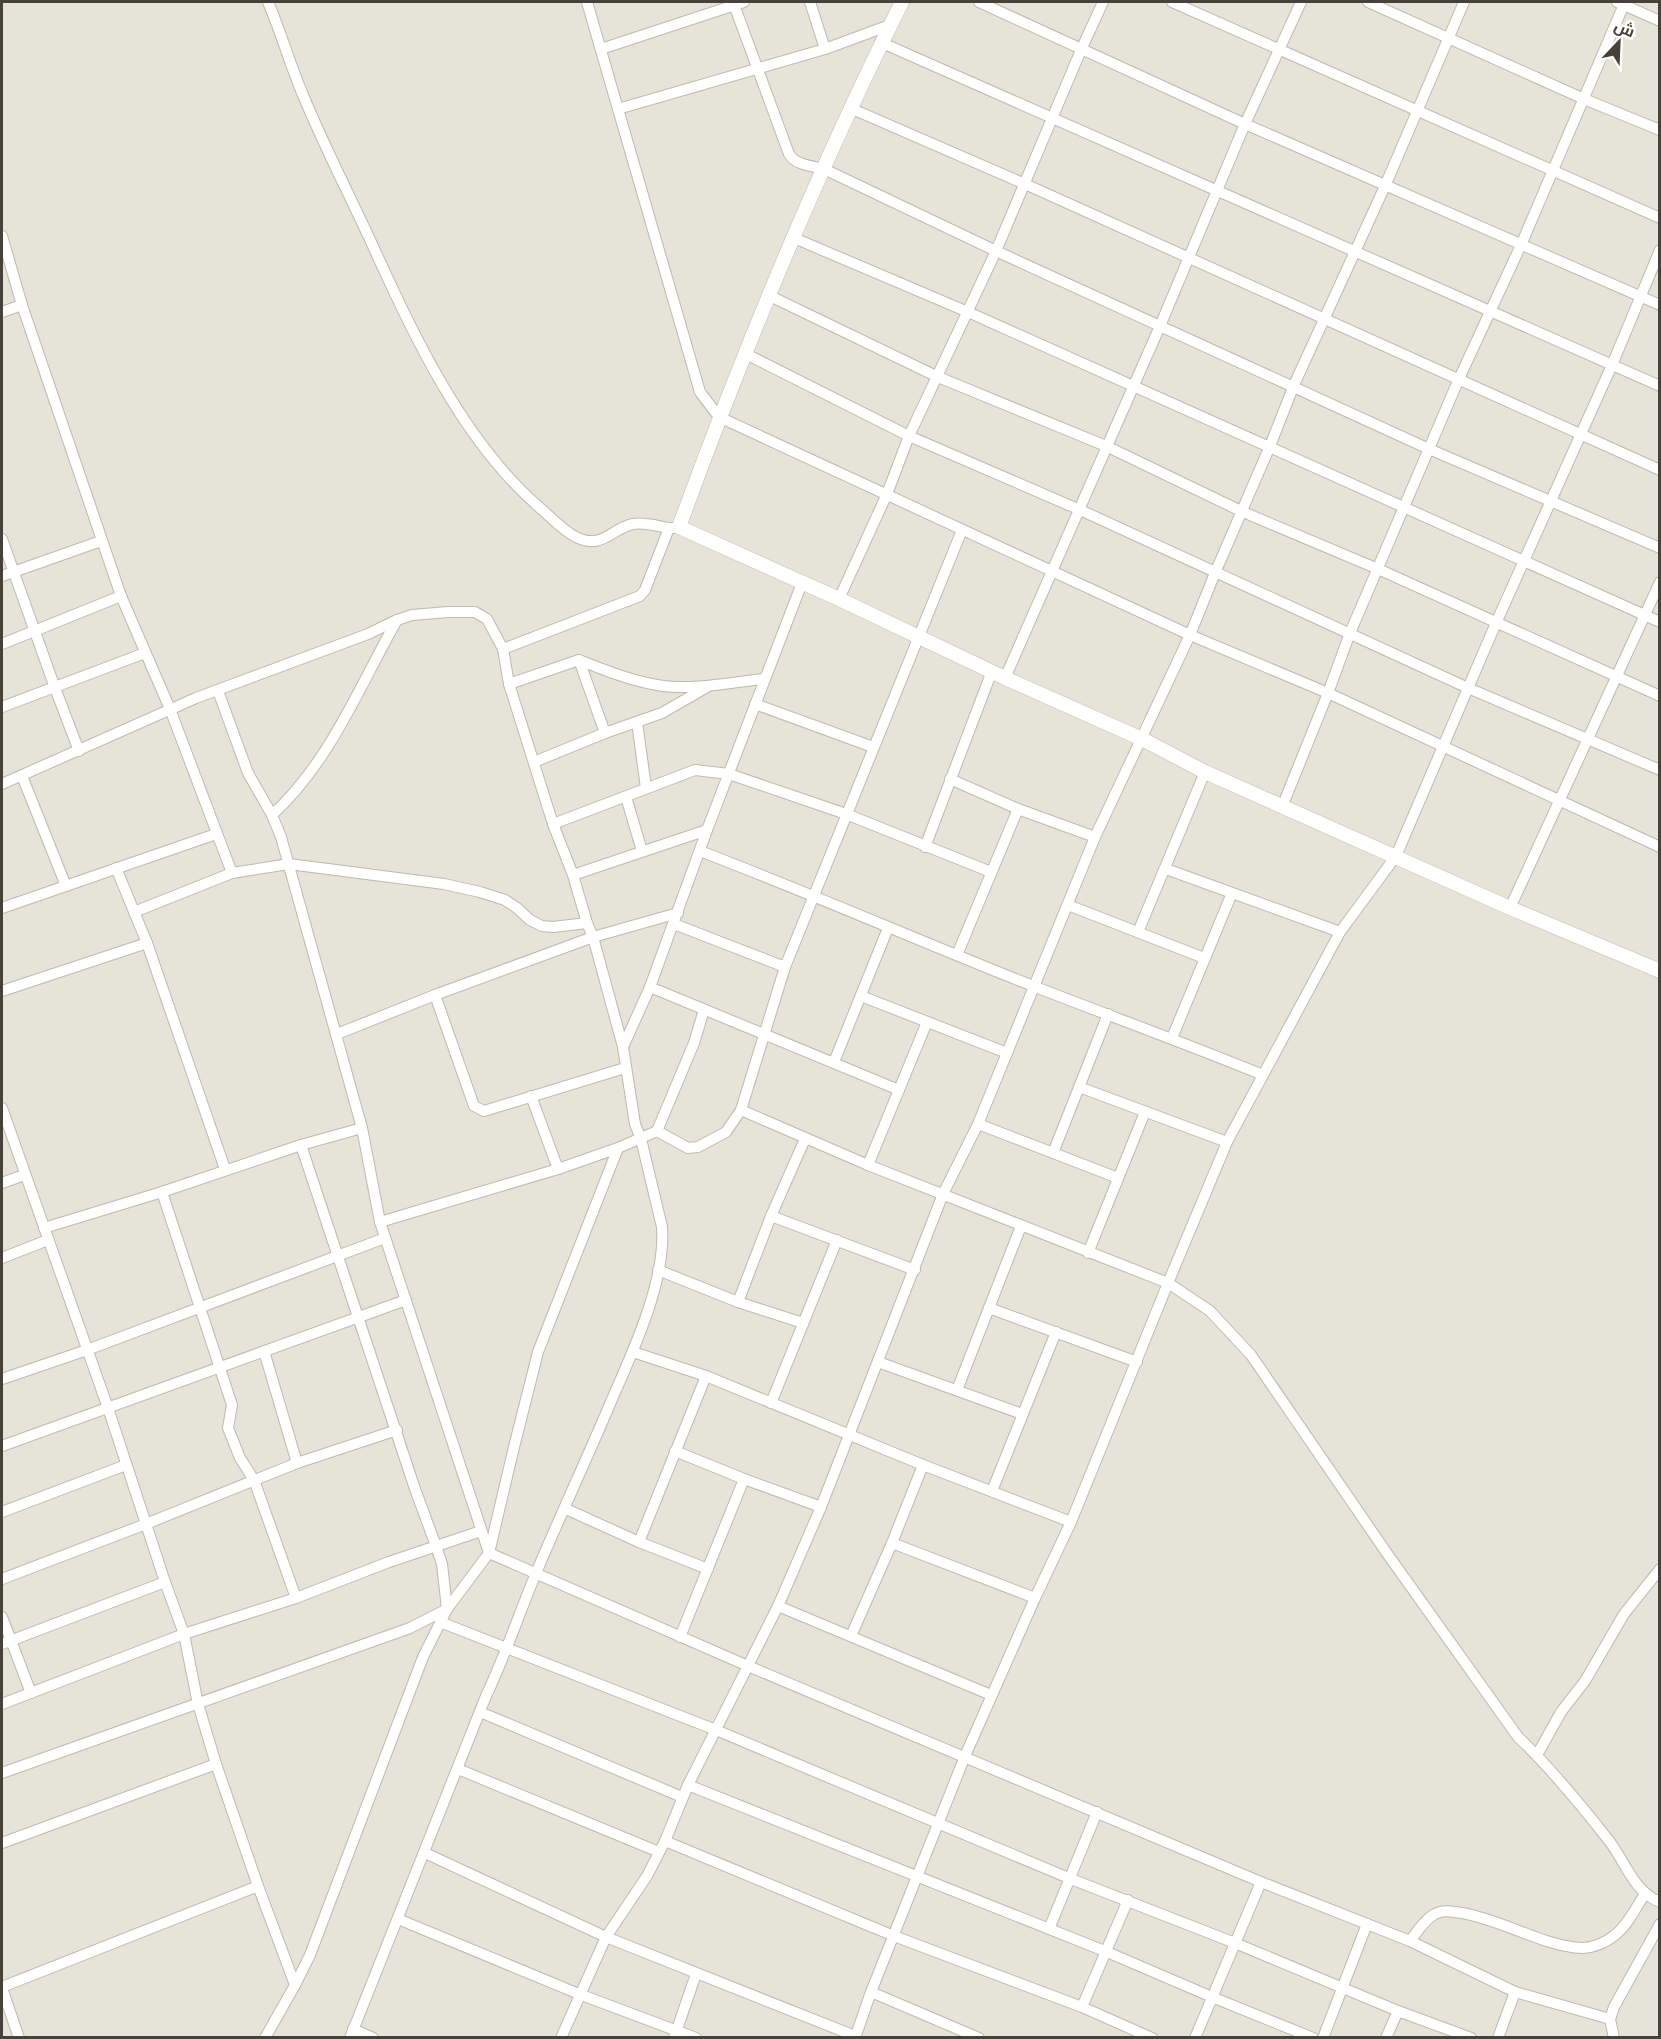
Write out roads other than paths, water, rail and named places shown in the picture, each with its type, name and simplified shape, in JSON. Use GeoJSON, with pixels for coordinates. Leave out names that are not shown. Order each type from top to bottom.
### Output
{"type":"FeatureCollection","features":[{"type":"Feature","properties":{"kind":"street"},"geometry":{"type":"LineString","coordinates":[[268,2],[306,103],[400,307],[456,404],[513,484],[576,537],[587,541],[599,541],[629,525],[636,524],[674,528],[839,599],[1005,678],[1142,739],[1205,772],[1282,807],[1659,971]]}},
{"type":"Feature","properties":{"kind":"street"},"geometry":{"type":"LineString","coordinates":[[587,2],[700,392],[719,417],[1190,635],[1328,693],[1659,847]]}},
{"type":"Feature","properties":{"kind":"street"},"geometry":{"type":"LineString","coordinates":[[601,49],[737,2],[757,67],[791,159],[824,169],[1160,327],[1429,449],[1659,548]]}},
{"type":"Feature","properties":{"kind":"street"},"geometry":{"type":"LineString","coordinates":[[810,2],[825,49]]}},
{"type":"Feature","properties":{"kind":"street"},"geometry":{"type":"LineString","coordinates":[[503,649],[640,596],[645,590],[674,528],[744,353],[850,108],[880,42],[902,2]]}},
{"type":"Feature","properties":{"kind":"street"},"geometry":{"type":"LineString","coordinates":[[979,2],[1245,124],[1659,305]]}},
{"type":"Feature","properties":{"kind":"street"},"geometry":{"type":"LineString","coordinates":[[839,599],[887,494],[909,436],[996,251],[1103,2]]}},
{"type":"Feature","properties":{"kind":"street"},"geometry":{"type":"LineString","coordinates":[[1173,2],[1659,218]]}},
{"type":"Feature","properties":{"kind":"street"},"geometry":{"type":"LineString","coordinates":[[1005,678],[1160,327],[1245,124],[1281,50],[1301,2]]}},
{"type":"Feature","properties":{"kind":"street"},"geometry":{"type":"LineString","coordinates":[[1368,2],[1584,99],[1659,130]]}},
{"type":"Feature","properties":{"kind":"street"},"geometry":{"type":"LineString","coordinates":[[561,2037],[606,1937],[647,1876],[665,1841],[682,1797],[778,1606],[821,1507],[943,1194],[978,1124],[1095,837],[1190,635],[1243,512],[1293,386],[1385,186],[1464,2]]}},
{"type":"Feature","properties":{"kind":"street"},"geometry":{"type":"LineString","coordinates":[[1282,807],[1350,633],[1458,381],[1521,245],[1584,99],[1622,2],[1659,21]]}},
{"type":"Feature","properties":{"kind":"street"},"geometry":{"type":"LineString","coordinates":[[618,109],[825,49],[890,25]]}},
{"type":"Feature","properties":{"kind":"street"},"geometry":{"type":"LineString","coordinates":[[880,42],[1659,386]]}},
{"type":"Feature","properties":{"kind":"street"},"geometry":{"type":"LineString","coordinates":[[850,108],[1025,184],[1659,470]]}},
{"type":"Feature","properties":{"kind":"street"},"geometry":{"type":"LineString","coordinates":[[2,236],[22,305],[101,541],[121,596],[170,709],[232,873]]}},
{"type":"Feature","properties":{"kind":"street"},"geometry":{"type":"LineString","coordinates":[[794,238],[968,312],[1270,446],[1659,622]]}},
{"type":"Feature","properties":{"kind":"street"},"geometry":{"type":"LineString","coordinates":[[425,1853],[606,1937],[855,2037],[964,1756],[1071,1522],[1227,1142],[1340,932],[1396,856],[1496,623],[1612,365],[1659,250]]}},
{"type":"Feature","properties":{"kind":"street"},"geometry":{"type":"LineString","coordinates":[[770,296],[938,377],[1106,446],[1243,512],[1378,569],[1659,696]]}},
{"type":"Feature","properties":{"kind":"street"},"geometry":{"type":"LineString","coordinates":[[2,312],[22,305]]}},
{"type":"Feature","properties":{"kind":"street"},"geometry":{"type":"LineString","coordinates":[[744,353],[909,436],[1078,509],[1468,687],[1659,770]]}},
{"type":"Feature","properties":{"kind":"street"},"geometry":{"type":"LineString","coordinates":[[657,1131],[688,1148],[698,1147],[726,1132],[741,1110],[785,967],[962,530]]}},
{"type":"Feature","properties":{"kind":"street"},"geometry":{"type":"LineString","coordinates":[[2,539],[79,751]]}},
{"type":"Feature","properties":{"kind":"street"},"geometry":{"type":"LineString","coordinates":[[2,576],[101,541]]}},
{"type":"Feature","properties":{"kind":"street"},"geometry":{"type":"LineString","coordinates":[[1510,908],[1659,582]]}},
{"type":"Feature","properties":{"kind":"street"},"geometry":{"type":"LineString","coordinates":[[623,1047],[650,987],[707,830],[802,584]]}},
{"type":"Feature","properties":{"kind":"street"},"geometry":{"type":"LineString","coordinates":[[2,644],[121,596]]}},
{"type":"Feature","properties":{"kind":"street"},"geometry":{"type":"LineString","coordinates":[[2,784],[170,709],[368,634],[397,620],[412,615],[475,612],[488,619],[503,649],[509,684],[593,937],[623,1047],[634,1124],[641,1139],[662,1227],[656,1283],[633,1352],[536,1574],[508,1649],[480,1712],[351,2033],[373,2037]]}},
{"type":"Feature","properties":{"kind":"street"},"geometry":{"type":"LineString","coordinates":[[272,815],[291,797],[318,763],[337,733],[397,620]]}},
{"type":"Feature","properties":{"kind":"street"},"geometry":{"type":"LineString","coordinates":[[2,707],[145,652]]}},
{"type":"Feature","properties":{"kind":"street"},"geometry":{"type":"LineString","coordinates":[[509,684],[579,660],[624,678],[665,686],[709,685],[765,679]]}},
{"type":"Feature","properties":{"kind":"street"},"geometry":{"type":"LineString","coordinates":[[579,660],[604,733]]}},
{"type":"Feature","properties":{"kind":"street"},"geometry":{"type":"LineString","coordinates":[[925,847],[992,671]]}},
{"type":"Feature","properties":{"kind":"street"},"geometry":{"type":"LineString","coordinates":[[534,762],[604,733],[662,713],[709,685]]}},
{"type":"Feature","properties":{"kind":"street"},"geometry":{"type":"LineString","coordinates":[[218,691],[248,773],[272,815],[289,864],[362,1128],[380,1222],[489,1553],[748,1666],[1261,1882],[1410,1941],[1515,1992],[1610,2019]]}},
{"type":"Feature","properties":{"kind":"street"},"geometry":{"type":"LineString","coordinates":[[755,704],[873,747]]}},
{"type":"Feature","properties":{"kind":"street"},"geometry":{"type":"LineString","coordinates":[[637,722],[646,788]]}},
{"type":"Feature","properties":{"kind":"street"},"geometry":{"type":"LineString","coordinates":[[554,824],[695,770],[729,774],[846,814],[991,872]]}},
{"type":"Feature","properties":{"kind":"street"},"geometry":{"type":"LineString","coordinates":[[1138,932],[1205,772]]}},
{"type":"Feature","properties":{"kind":"street"},"geometry":{"type":"LineString","coordinates":[[22,776],[66,886]]}},
{"type":"Feature","properties":{"kind":"street"},"geometry":{"type":"LineString","coordinates":[[950,779],[1018,809],[1095,837]]}},
{"type":"Feature","properties":{"kind":"street"},"geometry":{"type":"LineString","coordinates":[[626,797],[642,852]]}},
{"type":"Feature","properties":{"kind":"street"},"geometry":{"type":"LineString","coordinates":[[957,955],[1018,809]]}},
{"type":"Feature","properties":{"kind":"street"},"geometry":{"type":"LineString","coordinates":[[573,875],[707,830]]}},
{"type":"Feature","properties":{"kind":"street"},"geometry":{"type":"LineString","coordinates":[[2,908],[216,834]]}},
{"type":"Feature","properties":{"kind":"street"},"geometry":{"type":"LineString","coordinates":[[700,851],[1035,987],[1263,1075]]}},
{"type":"Feature","properties":{"kind":"street"},"geometry":{"type":"LineString","coordinates":[[134,912],[232,873],[289,864],[444,884],[480,892],[506,900],[530,920],[542,926],[587,923]]}},
{"type":"Feature","properties":{"kind":"street"},"geometry":{"type":"LineString","coordinates":[[116,868],[147,943],[225,1169]]}},
{"type":"Feature","properties":{"kind":"street"},"geometry":{"type":"LineString","coordinates":[[1166,869],[1340,932]]}},
{"type":"Feature","properties":{"kind":"street"},"geometry":{"type":"LineString","coordinates":[[1172,1038],[1232,893]]}},
{"type":"Feature","properties":{"kind":"street"},"geometry":{"type":"LineString","coordinates":[[1068,905],[1204,958]]}},
{"type":"Feature","properties":{"kind":"street"},"geometry":{"type":"LineString","coordinates":[[337,1034],[435,994],[593,937],[676,918],[785,967]]}},
{"type":"Feature","properties":{"kind":"street"},"geometry":{"type":"LineString","coordinates":[[834,1062],[888,928]]}},
{"type":"Feature","properties":{"kind":"street"},"geometry":{"type":"LineString","coordinates":[[2,991],[147,943]]}},
{"type":"Feature","properties":{"kind":"street"},"geometry":{"type":"LineString","coordinates":[[650,987],[899,1090]]}},
{"type":"Feature","properties":{"kind":"street"},"geometry":{"type":"LineString","coordinates":[[435,994],[474,1106],[484,1111],[625,1068]]}},
{"type":"Feature","properties":{"kind":"street"},"geometry":{"type":"LineString","coordinates":[[861,996],[1007,1053]]}},
{"type":"Feature","properties":{"kind":"street"},"geometry":{"type":"LineString","coordinates":[[380,1222],[558,1169],[618,1148],[657,1131],[694,1043],[704,1010]]}},
{"type":"Feature","properties":{"kind":"street"},"geometry":{"type":"LineString","coordinates":[[1053,1153],[1108,1014]]}},
{"type":"Feature","properties":{"kind":"street"},"geometry":{"type":"LineString","coordinates":[[868,1165],[927,1022]]}},
{"type":"Feature","properties":{"kind":"street"},"geometry":{"type":"LineString","coordinates":[[1079,1087],[1227,1142]]}},
{"type":"Feature","properties":{"kind":"street"},"geometry":{"type":"LineString","coordinates":[[531,1096],[558,1169]]}},
{"type":"Feature","properties":{"kind":"street"},"geometry":{"type":"LineString","coordinates":[[2,1108],[4,1125],[44,1228],[108,1408],[184,1634],[198,1704],[216,1764],[295,1985]]}},
{"type":"Feature","properties":{"kind":"street"},"geometry":{"type":"LineString","coordinates":[[741,1110],[868,1165],[1168,1283],[1210,1311],[1251,1355],[1386,1552],[1518,1737],[1537,1755],[1611,1844],[1645,1894],[1659,1902]]}},
{"type":"Feature","properties":{"kind":"street"},"geometry":{"type":"LineString","coordinates":[[1088,1253],[1145,1112]]}},
{"type":"Feature","properties":{"kind":"street"},"geometry":{"type":"LineString","coordinates":[[978,1124],[1118,1178]]}},
{"type":"Feature","properties":{"kind":"street"},"geometry":{"type":"LineString","coordinates":[[44,1228],[162,1192],[301,1145],[362,1128]]}},
{"type":"Feature","properties":{"kind":"street"},"geometry":{"type":"LineString","coordinates":[[738,1302],[804,1139]]}},
{"type":"Feature","properties":{"kind":"street"},"geometry":{"type":"LineString","coordinates":[[301,1145],[442,1564],[447,1609]]}},
{"type":"Feature","properties":{"kind":"street"},"geometry":{"type":"LineString","coordinates":[[265,2037],[310,1955],[423,1657],[447,1609],[489,1553],[538,1352],[618,1148]]}},
{"type":"Feature","properties":{"kind":"street"},"geometry":{"type":"LineString","coordinates":[[2,1183],[24,1175]]}},
{"type":"Feature","properties":{"kind":"street"},"geometry":{"type":"LineString","coordinates":[[162,1192],[232,1405],[228,1428],[240,1458],[254,1480],[296,1598]]}},
{"type":"Feature","properties":{"kind":"street"},"geometry":{"type":"LineString","coordinates":[[771,1216],[915,1270]]}},
{"type":"Feature","properties":{"kind":"street"},"geometry":{"type":"LineString","coordinates":[[957,1390],[1021,1226]]}},
{"type":"Feature","properties":{"kind":"street"},"geometry":{"type":"LineString","coordinates":[[2,1379],[87,1350],[385,1238]]}},
{"type":"Feature","properties":{"kind":"street"},"geometry":{"type":"LineString","coordinates":[[2,1258],[48,1240]]}},
{"type":"Feature","properties":{"kind":"street"},"geometry":{"type":"LineString","coordinates":[[771,1403],[837,1240]]}},
{"type":"Feature","properties":{"kind":"street"},"geometry":{"type":"LineString","coordinates":[[658,1270],[738,1302],[803,1323]]}},
{"type":"Feature","properties":{"kind":"street"},"geometry":{"type":"LineString","coordinates":[[2,1446],[406,1300]]}},
{"type":"Feature","properties":{"kind":"street"},"geometry":{"type":"LineString","coordinates":[[989,1308],[1137,1362]]}},
{"type":"Feature","properties":{"kind":"street"},"geometry":{"type":"LineString","coordinates":[[992,1491],[1056,1332]]}},
{"type":"Feature","properties":{"kind":"street"},"geometry":{"type":"LineString","coordinates":[[264,1351],[297,1463]]}},
{"type":"Feature","properties":{"kind":"street"},"geometry":{"type":"LineString","coordinates":[[633,1352],[706,1376],[923,1465],[1071,1522]]}},
{"type":"Feature","properties":{"kind":"street"},"geometry":{"type":"LineString","coordinates":[[878,1362],[1022,1414]]}},
{"type":"Feature","properties":{"kind":"street"},"geometry":{"type":"LineString","coordinates":[[639,1542],[706,1376]]}},
{"type":"Feature","properties":{"kind":"street"},"geometry":{"type":"LineString","coordinates":[[2,1579],[297,1463],[397,1430]]}},
{"type":"Feature","properties":{"kind":"street"},"geometry":{"type":"LineString","coordinates":[[675,1451],[821,1507]]}},
{"type":"Feature","properties":{"kind":"street"},"geometry":{"type":"LineString","coordinates":[[2,1512],[126,1465]]}},
{"type":"Feature","properties":{"kind":"street"},"geometry":{"type":"LineString","coordinates":[[851,1636],[923,1465]]}},
{"type":"Feature","properties":{"kind":"street"},"geometry":{"type":"LineString","coordinates":[[680,1637],[744,1479]]}},
{"type":"Feature","properties":{"kind":"street"},"geometry":{"type":"LineString","coordinates":[[566,1509],[639,1542],[708,1569]]}},
{"type":"Feature","properties":{"kind":"street"},"geometry":{"type":"LineString","coordinates":[[2,1704],[184,1634],[296,1598],[389,1562],[481,1531]]}},
{"type":"Feature","properties":{"kind":"street"},"geometry":{"type":"LineString","coordinates":[[892,1543],[1035,1598]]}},
{"type":"Feature","properties":{"kind":"street"},"geometry":{"type":"LineString","coordinates":[[1537,1755],[1561,1712],[1585,1681],[1624,1614],[1659,1569]]}},
{"type":"Feature","properties":{"kind":"street"},"geometry":{"type":"LineString","coordinates":[[6,1643],[165,1582]]}},
{"type":"Feature","properties":{"kind":"street"},"geometry":{"type":"LineString","coordinates":[[778,1606],[991,1695]]}},
{"type":"Feature","properties":{"kind":"street"},"geometry":{"type":"LineString","coordinates":[[2,1773],[410,1628],[447,1609]]}},
{"type":"Feature","properties":{"kind":"street"},"geometry":{"type":"LineString","coordinates":[[2,1617],[6,1643],[31,1693]]}},
{"type":"Feature","properties":{"kind":"street"},"geometry":{"type":"LineString","coordinates":[[440,1622],[716,1730],[1071,1879],[1235,1943],[1398,2011],[1471,2037]]}},
{"type":"Feature","properties":{"kind":"street"},"geometry":{"type":"LineString","coordinates":[[480,1712],[682,1797]]}},
{"type":"Feature","properties":{"kind":"street"},"geometry":{"type":"LineString","coordinates":[[2,1843],[216,1764]]}},
{"type":"Feature","properties":{"kind":"street"},"geometry":{"type":"LineString","coordinates":[[458,1769],[659,1852]]}},
{"type":"Feature","properties":{"kind":"street"},"geometry":{"type":"LineString","coordinates":[[688,1785],[1107,1952],[1312,2037]]}},
{"type":"Feature","properties":{"kind":"street"},"geometry":{"type":"LineString","coordinates":[[1049,1929],[1097,1812]]}},
{"type":"Feature","properties":{"kind":"street"},"geometry":{"type":"LineString","coordinates":[[665,1841],[894,1936],[1082,2007],[1152,2037]]}},
{"type":"Feature","properties":{"kind":"street"},"geometry":{"type":"LineString","coordinates":[[1195,2037],[1261,1882]]}},
{"type":"Feature","properties":{"kind":"street"},"geometry":{"type":"LineString","coordinates":[[19,2037],[2,1988],[258,1886]]}},
{"type":"Feature","properties":{"kind":"street"},"geometry":{"type":"LineString","coordinates":[[1410,1941],[1427,1920],[1446,1910],[1475,1915],[1551,1942],[1582,1948],[1591,1947],[1614,1936],[1622,1929],[1645,1894]]}},
{"type":"Feature","properties":{"kind":"street"},"geometry":{"type":"LineString","coordinates":[[1082,2007],[1128,1900]]}},
{"type":"Feature","properties":{"kind":"street"},"geometry":{"type":"LineString","coordinates":[[398,1919],[675,2033],[696,2037]]}},
{"type":"Feature","properties":{"kind":"street"},"geometry":{"type":"LineString","coordinates":[[1323,2037],[1367,1924]]}},
{"type":"Feature","properties":{"kind":"street"},"geometry":{"type":"LineString","coordinates":[[1614,2037],[1610,2019],[1614,2007],[1659,1926]]}},
{"type":"Feature","properties":{"kind":"street"},"geometry":{"type":"LineString","coordinates":[[675,2033],[696,1974]]}},
{"type":"Feature","properties":{"kind":"street"},"geometry":{"type":"LineString","coordinates":[[871,1992],[979,2037]]}},
{"type":"Feature","properties":{"kind":"street"},"geometry":{"type":"LineString","coordinates":[[1498,2037],[1515,1992]]}},
{"type":"Feature","properties":{"kind":"street"},"geometry":{"type":"LineString","coordinates":[[1386,2037],[1398,2011]]}}]}
